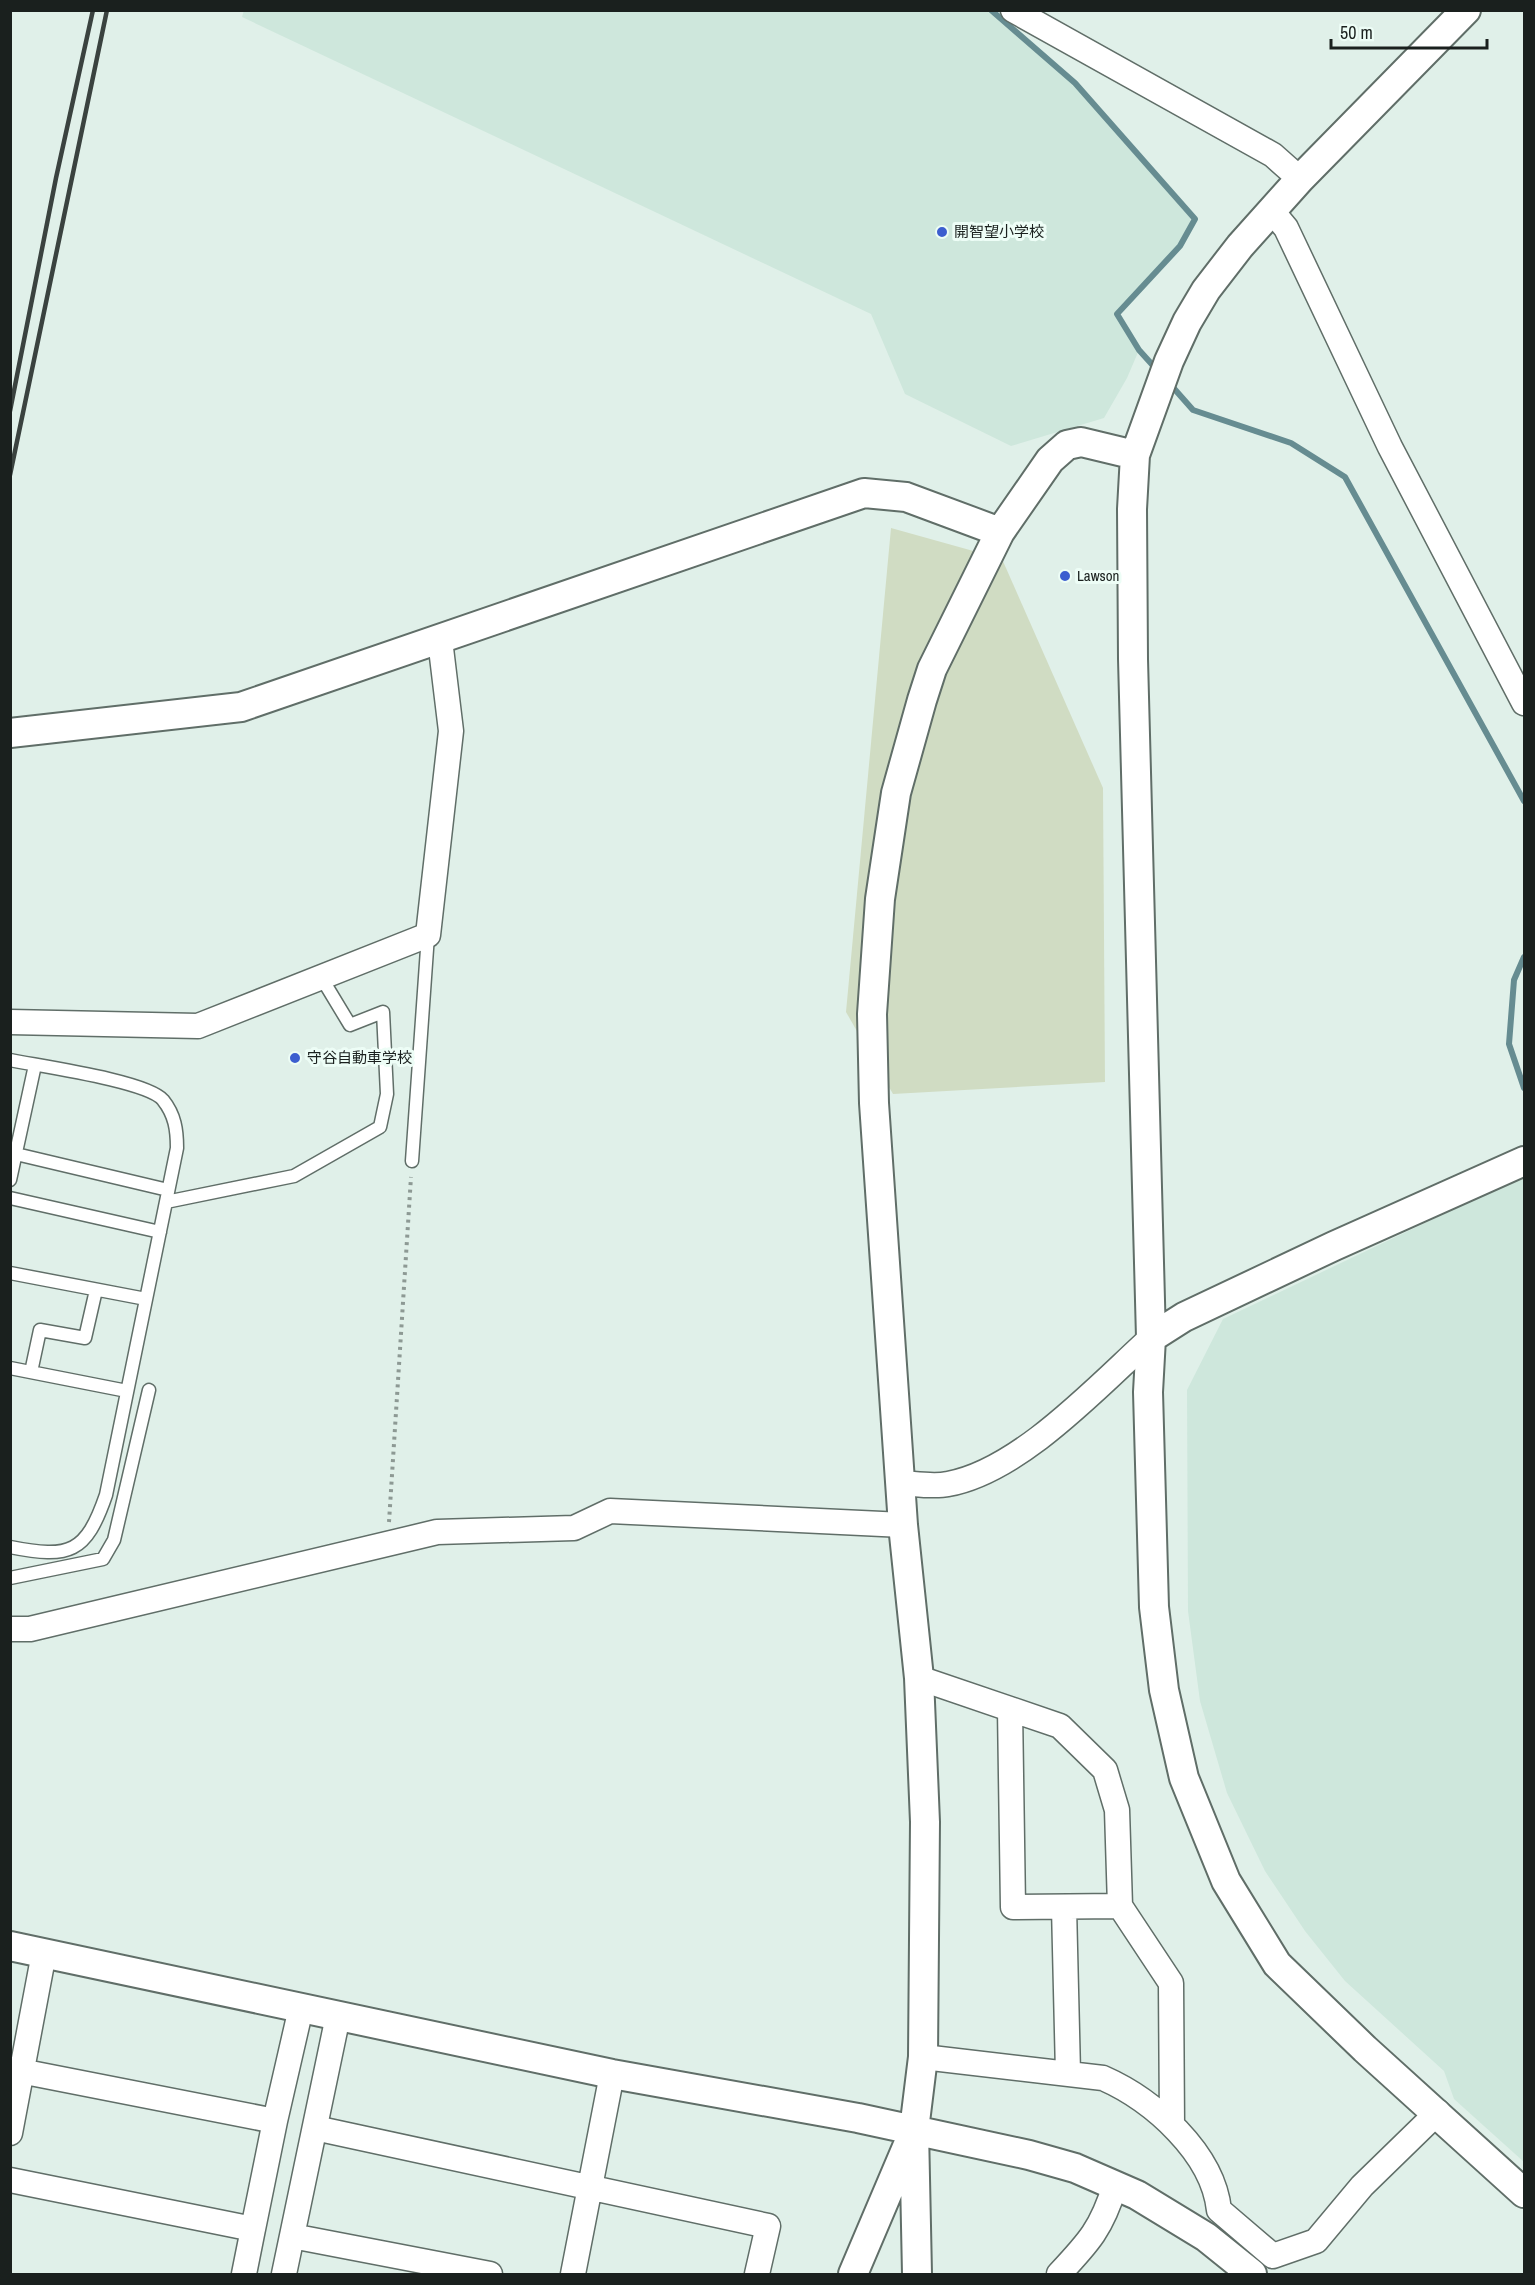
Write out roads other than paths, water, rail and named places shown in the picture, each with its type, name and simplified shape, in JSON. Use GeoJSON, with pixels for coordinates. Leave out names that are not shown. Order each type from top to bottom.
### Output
{"type":"FeatureCollection","features":[{"type":"Feature","properties":{"kind":"street"},"geometry":{"type":"LineString","coordinates":[[1013,10],[1273,155],[1299,179]]}},
{"type":"Feature","properties":{"kind":"street"},"geometry":{"type":"LineString","coordinates":[[1466,10],[1299,179],[1206,290],[1187,322],[1156,394],[1135,455],[1131,509],[1133,659],[1151,1338],[1148,1392],[1154,1607],[1164,1690],[1184,1778],[1226,1881],[1276,1964],[1365,2049],[1438,2112],[1524,2193]]}},
{"type":"Feature","properties":{"kind":"street"},"geometry":{"type":"LineString","coordinates":[[1271,210],[1286,228],[1390,447],[1524,703]]}},
{"type":"Feature","properties":{"kind":"street"},"geometry":{"type":"LineString","coordinates":[[917,2274],[914,2130],[923,2057],[925,1822],[919,1678],[903,1525],[902,1483],[874,1103],[872,1014],[880,899],[896,793],[932,669],[1000,532],[1050,460],[1067,445],[1089,444],[1135,455]]}},
{"type":"Feature","properties":{"kind":"street"},"geometry":{"type":"LineString","coordinates":[[10,733],[241,707],[864,493],[906,497],[1000,532]]}},
{"type":"Feature","properties":{"kind":"street"},"geometry":{"type":"LineString","coordinates":[[10,1022],[198,1026],[428,935],[451,731],[440,640]]}},
{"type":"Feature","properties":{"kind":"street"},"geometry":{"type":"LineString","coordinates":[[902,1483],[948,1485],[1003,1464],[1037,1440],[1151,1338],[1184,1317],[1524,1161]]}},
{"type":"Feature","properties":{"kind":"street"},"geometry":{"type":"LineString","coordinates":[[10,1629],[30,1629],[437,1532],[574,1528],[610,1511],[903,1525]]}},
{"type":"Feature","properties":{"kind":"street"},"geometry":{"type":"LineString","coordinates":[[919,1678],[1060,1726],[1105,1770],[1117,1810],[1120,1906],[1171,1983],[1172,2125]]}},
{"type":"Feature","properties":{"kind":"street"},"geometry":{"type":"LineString","coordinates":[[1010,1709],[1013,1907],[1120,1906]]}},
{"type":"Feature","properties":{"kind":"street"},"geometry":{"type":"LineString","coordinates":[[1064,1907],[1068,2073]]}},
{"type":"Feature","properties":{"kind":"street"},"geometry":{"type":"LineString","coordinates":[[10,1946],[612,2074],[914,2130],[1029,2155],[1075,2168],[1162,2209],[1206,2237],[1245,2272]]}},
{"type":"Feature","properties":{"kind":"street"},"geometry":{"type":"LineString","coordinates":[[10,2133],[16,2071],[44,1953]]}},
{"type":"Feature","properties":{"kind":"street"},"geometry":{"type":"LineString","coordinates":[[244,2274],[301,2008]]}},
{"type":"Feature","properties":{"kind":"street"},"geometry":{"type":"LineString","coordinates":[[284,2274],[338,2016]]}},
{"type":"Feature","properties":{"kind":"street"},"geometry":{"type":"LineString","coordinates":[[923,2057],[1068,2073],[1103,2078],[1116,2084],[1172,2125],[1194,2151],[1209,2174],[1217,2192],[1219,2210],[1274,2256],[1316,2241],[1362,2186],[1438,2112]]}},
{"type":"Feature","properties":{"kind":"street"},"geometry":{"type":"LineString","coordinates":[[16,2071],[275,2121]]}},
{"type":"Feature","properties":{"kind":"street"},"geometry":{"type":"LineString","coordinates":[[573,2274],[612,2074]]}},
{"type":"Feature","properties":{"kind":"street"},"geometry":{"type":"LineString","coordinates":[[315,2128],[768,2226],[757,2274]]}},
{"type":"Feature","properties":{"kind":"street"},"geometry":{"type":"LineString","coordinates":[[852,2274],[914,2130]]}},
{"type":"Feature","properties":{"kind":"street"},"geometry":{"type":"LineString","coordinates":[[10,2180],[253,2229]]}},
{"type":"Feature","properties":{"kind":"street"},"geometry":{"type":"LineString","coordinates":[[1059,2274],[1089,2242],[1105,2217],[1115,2185]]}},
{"type":"Feature","properties":{"kind":"street"},"geometry":{"type":"LineString","coordinates":[[292,2236],[490,2274]]}},
{"type":"Feature","properties":{"kind":"lane"},"geometry":{"type":"LineString","coordinates":[[412,1161],[428,935]]}},
{"type":"Feature","properties":{"kind":"lane"},"geometry":{"type":"LineString","coordinates":[[16,1154],[167,1196],[294,1176],[380,1127],[387,1094],[383,1012],[350,1025],[321,977]]}},
{"type":"Feature","properties":{"kind":"lane"},"geometry":{"type":"LineString","coordinates":[[10,1060],[140,1087],[162,1099],[177,1124],[177,1148],[106,1495],[89,1536],[72,1549],[55,1554],[10,1548]]}},
{"type":"Feature","properties":{"kind":"lane"},"geometry":{"type":"LineString","coordinates":[[10,1180],[35,1065]]}},
{"type":"Feature","properties":{"kind":"lane"},"geometry":{"type":"LineString","coordinates":[[10,1198],[160,1232]]}},
{"type":"Feature","properties":{"kind":"lane"},"geometry":{"type":"LineString","coordinates":[[10,1273],[146,1299]]}},
{"type":"Feature","properties":{"kind":"lane"},"geometry":{"type":"LineString","coordinates":[[31,1372],[40,1330],[85,1338],[96,1290]]}},
{"type":"Feature","properties":{"kind":"lane"},"geometry":{"type":"LineString","coordinates":[[10,1368],[127,1391]]}},
{"type":"Feature","properties":{"kind":"lane"},"geometry":{"type":"LineString","coordinates":[[10,1578],[103,1560],[114,1540],[149,1390]]}},
{"type":"Feature","properties":{"kind":"waterway"},"geometry":{"type":"LineString","coordinates":[[991,10],[1075,83],[1195,219],[1180,246],[1117,314],[1139,350],[1157,370]]}},
{"type":"Feature","properties":{"kind":"waterway"},"geometry":{"type":"LineString","coordinates":[[1170,384],[1193,410],[1291,443],[1345,477],[1524,801]]}},
{"type":"Feature","properties":{"kind":"waterway"},"geometry":{"type":"LineString","coordinates":[[1524,957],[1514,980],[1509,1044],[1524,1088]]}},
{"type":"Feature","properties":{"kind":"railway"},"geometry":{"type":"LineString","coordinates":[[10,411],[56,178],[93,10]]}},
{"type":"Feature","properties":{"kind":"railway"},"geometry":{"type":"LineString","coordinates":[[10,475],[107,10]]}},
{"type":"Feature","properties":{"kind":"place","name":"開智望小学校"},"geometry":{"type":"Point","coordinates":[942,232]}},
{"type":"Feature","properties":{"kind":"place","name":"Lawson"},"geometry":{"type":"Point","coordinates":[1065,576]}},
{"type":"Feature","properties":{"kind":"place","name":"守谷自動車学校"},"geometry":{"type":"Point","coordinates":[295,1058]}}]}
